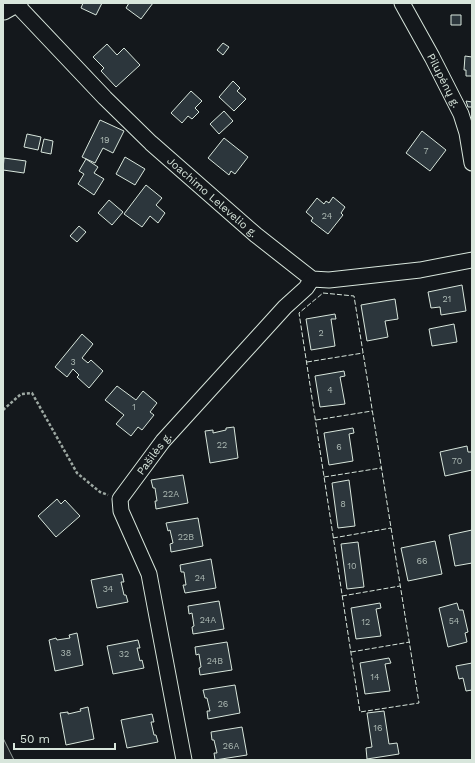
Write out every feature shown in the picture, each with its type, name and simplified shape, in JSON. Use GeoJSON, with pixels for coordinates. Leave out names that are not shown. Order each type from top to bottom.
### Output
{"type":"FeatureCollection","features":[{"type":"Feature","properties":{"kind":"street","name":"Pilupėnų g."},"geometry":{"type":"LineString","coordinates":[[402,3],[462,114],[472,163]]}},
{"type":"Feature","properties":{"kind":"street","name":"Joachimo Lelevelio g."},"geometry":{"type":"LineString","coordinates":[[3,12],[19,4],[105,98],[151,142],[256,235],[312,279]]}},
{"type":"Feature","properties":{"kind":"street"},"geometry":{"type":"LineString","coordinates":[[312,279],[329,280],[413,271],[472,260]]}},
{"type":"Feature","properties":{"kind":"street","name":"Pašilės g."},"geometry":{"type":"LineString","coordinates":[[120,499],[163,441],[285,307],[306,288],[312,279]]}},
{"type":"Feature","properties":{"kind":"street"},"geometry":{"type":"LineString","coordinates":[[120,499],[121,511],[149,574],[184,760]]}},
{"type":"Feature","properties":{"kind":"path"},"geometry":{"type":"LineString","coordinates":[[3,410],[21,394],[32,393],[77,473],[100,492],[120,499]]}},
{"type":"Feature","properties":{"kind":"shaded area"},"geometry":{"type":"Polygon","coordinates":[[[3,738],[14,760],[3,760],[3,738]]]}},
{"type":"Feature","properties":{"kind":"building"},"geometry":{"type":"Polygon","coordinates":[[[83,3],[102,3],[96,15],[81,8],[83,3]]]}},
{"type":"Feature","properties":{"kind":"building"},"geometry":{"type":"Polygon","coordinates":[[[129,3],[153,3],[141,19],[126,8],[129,3]]]}},
{"type":"Feature","properties":{"kind":"building"},"geometry":{"type":"Polygon","coordinates":[[[451,15],[461,15],[461,25],[451,25],[451,15]]]}},
{"type":"Feature","properties":{"kind":"building"},"geometry":{"type":"Polygon","coordinates":[[[223,43],[229,47],[223,55],[217,50],[223,43]]]}},
{"type":"Feature","properties":{"kind":"building"},"geometry":{"type":"Polygon","coordinates":[[[107,44],[117,55],[124,48],[140,65],[116,87],[101,71],[104,68],[93,57],[107,44]]]}},
{"type":"Feature","properties":{"kind":"building"},"geometry":{"type":"Polygon","coordinates":[[[465,56],[472,57],[472,76],[466,76],[466,70],[464,70],[465,56]]]}},
{"type":"Feature","properties":{"kind":"building"},"geometry":{"type":"Polygon","coordinates":[[[233,81],[240,88],[237,91],[246,99],[234,111],[219,97],[233,81]]]}},
{"type":"Feature","properties":{"kind":"building"},"geometry":{"type":"Polygon","coordinates":[[[191,91],[202,101],[195,108],[199,112],[192,119],[188,116],[182,123],[171,113],[191,91]]]}},
{"type":"Feature","properties":{"kind":"building"},"geometry":{"type":"Polygon","coordinates":[[[466,101],[472,102],[472,107],[468,107],[466,101]]]}},
{"type":"Feature","properties":{"kind":"building"},"geometry":{"type":"Polygon","coordinates":[[[224,111],[233,121],[219,134],[210,124],[224,111]]]}},
{"type":"Feature","properties":{"kind":"building"},"geometry":{"type":"Polygon","coordinates":[[[100,120],[124,131],[113,153],[103,148],[95,163],[82,157],[100,120]]]}},
{"type":"Feature","properties":{"kind":"building"},"geometry":{"type":"Polygon","coordinates":[[[422,131],[446,150],[430,171],[406,153],[422,131]]]}},
{"type":"Feature","properties":{"kind":"building"},"geometry":{"type":"Polygon","coordinates":[[[27,134],[41,137],[38,150],[24,147],[27,134]]]}},
{"type":"Feature","properties":{"kind":"building"},"geometry":{"type":"Polygon","coordinates":[[[224,138],[248,157],[235,174],[231,171],[229,175],[208,158],[224,138]]]}},
{"type":"Feature","properties":{"kind":"building"},"geometry":{"type":"Polygon","coordinates":[[[44,139],[53,141],[51,154],[41,152],[44,139]]]}},
{"type":"Feature","properties":{"kind":"building"},"geometry":{"type":"Polygon","coordinates":[[[125,157],[145,169],[135,185],[116,174],[125,157]]]}},
{"type":"Feature","properties":{"kind":"building"},"geometry":{"type":"Polygon","coordinates":[[[4,158],[26,161],[24,173],[3,170],[4,158]]]}},
{"type":"Feature","properties":{"kind":"building"},"geometry":{"type":"Polygon","coordinates":[[[86,159],[98,167],[94,173],[104,179],[94,195],[78,184],[84,174],[79,171],[86,159]]]}},
{"type":"Feature","properties":{"kind":"building"},"geometry":{"type":"Polygon","coordinates":[[[146,185],[162,198],[156,205],[165,213],[158,223],[150,216],[142,227],[124,214],[146,185]]]}},
{"type":"Feature","properties":{"kind":"building"},"geometry":{"type":"Polygon","coordinates":[[[333,197],[345,207],[341,213],[343,215],[328,234],[311,221],[313,218],[306,212],[317,198],[324,204],[326,201],[329,203],[333,197]]]}},
{"type":"Feature","properties":{"kind":"building"},"geometry":{"type":"Polygon","coordinates":[[[109,200],[123,212],[112,225],[98,213],[109,200]]]}},
{"type":"Feature","properties":{"kind":"building"},"geometry":{"type":"Polygon","coordinates":[[[79,226],[86,232],[77,242],[70,236],[79,226]]]}},
{"type":"Feature","properties":{"kind":"building"},"geometry":{"type":"Polygon","coordinates":[[[462,285],[466,311],[441,315],[440,307],[431,308],[428,292],[462,285]]]}},
{"type":"Feature","properties":{"kind":"building"},"geometry":{"type":"Polygon","coordinates":[[[395,299],[398,319],[385,321],[388,337],[367,341],[361,305],[395,299]]]}},
{"type":"Feature","properties":{"kind":"building"},"geometry":{"type":"Polygon","coordinates":[[[335,314],[336,319],[331,319],[335,346],[311,350],[306,319],[335,314]]]}},
{"type":"Feature","properties":{"kind":"building"},"geometry":{"type":"Polygon","coordinates":[[[454,324],[457,342],[432,346],[429,329],[454,324]]]}},
{"type":"Feature","properties":{"kind":"building"},"geometry":{"type":"Polygon","coordinates":[[[82,334],[93,344],[82,358],[88,363],[91,360],[103,371],[89,388],[77,377],[79,375],[73,369],[67,377],[55,367],[82,334]]]}},
{"type":"Feature","properties":{"kind":"building"},"geometry":{"type":"Polygon","coordinates":[[[344,371],[345,376],[340,377],[345,404],[320,407],[315,376],[344,371]]]}},
{"type":"Feature","properties":{"kind":"building"},"geometry":{"type":"Polygon","coordinates":[[[117,386],[136,400],[143,391],[157,403],[150,412],[154,415],[142,430],[138,427],[131,436],[116,424],[124,415],[105,400],[117,386]]]}},
{"type":"Feature","properties":{"kind":"building"},"geometry":{"type":"Polygon","coordinates":[[[234,427],[238,458],[210,463],[205,431],[213,430],[213,433],[226,430],[226,428],[234,427]]]}},
{"type":"Feature","properties":{"kind":"building"},"geometry":{"type":"Polygon","coordinates":[[[353,428],[354,433],[349,434],[353,461],[329,465],[324,433],[353,428]]]}},
{"type":"Feature","properties":{"kind":"building"},"geometry":{"type":"Polygon","coordinates":[[[467,446],[468,452],[472,452],[472,470],[445,476],[440,452],[467,446]]]}},
{"type":"Feature","properties":{"kind":"building"},"geometry":{"type":"Polygon","coordinates":[[[183,475],[188,503],[156,509],[155,501],[157,501],[155,488],[153,488],[151,480],[183,475]]]}},
{"type":"Feature","properties":{"kind":"building"},"geometry":{"type":"Polygon","coordinates":[[[349,480],[355,526],[338,528],[332,483],[349,480]]]}},
{"type":"Feature","properties":{"kind":"building"},"geometry":{"type":"Polygon","coordinates":[[[57,499],[61,504],[65,500],[80,516],[56,537],[38,516],[57,499]]]}},
{"type":"Feature","properties":{"kind":"building"},"geometry":{"type":"Polygon","coordinates":[[[198,518],[203,546],[171,552],[170,544],[173,543],[170,530],[168,531],[166,523],[198,518]]]}},
{"type":"Feature","properties":{"kind":"building"},"geometry":{"type":"Polygon","coordinates":[[[472,530],[472,563],[455,566],[449,535],[472,530]]]}},
{"type":"Feature","properties":{"kind":"building"},"geometry":{"type":"Polygon","coordinates":[[[435,541],[442,574],[408,581],[401,548],[435,541]]]}},
{"type":"Feature","properties":{"kind":"building"},"geometry":{"type":"Polygon","coordinates":[[[358,542],[364,587],[347,589],[341,544],[358,542]]]}},
{"type":"Feature","properties":{"kind":"building"},"geometry":{"type":"Polygon","coordinates":[[[211,559],[216,588],[185,593],[183,585],[186,585],[184,572],[181,572],[180,565],[211,559]]]}},
{"type":"Feature","properties":{"kind":"building"},"geometry":{"type":"Polygon","coordinates":[[[122,574],[124,582],[121,582],[124,595],[126,595],[128,602],[97,608],[91,580],[122,574]]]}},
{"type":"Feature","properties":{"kind":"building"},"geometry":{"type":"Polygon","coordinates":[[[219,601],[224,629],[193,634],[192,627],[194,626],[192,613],[189,614],[188,606],[219,601]]]}},
{"type":"Feature","properties":{"kind":"building"},"geometry":{"type":"Polygon","coordinates":[[[380,603],[381,608],[376,609],[381,636],[356,639],[351,608],[380,603]]]}},
{"type":"Feature","properties":{"kind":"building"},"geometry":{"type":"Polygon","coordinates":[[[457,603],[459,610],[463,610],[468,632],[465,633],[467,642],[448,647],[439,608],[457,603]]]}},
{"type":"Feature","properties":{"kind":"building"},"geometry":{"type":"Polygon","coordinates":[[[77,633],[83,665],[55,671],[49,640],[56,638],[57,640],[70,638],[69,635],[77,633]]]}},
{"type":"Feature","properties":{"kind":"building"},"geometry":{"type":"Polygon","coordinates":[[[138,640],[140,648],[137,648],[140,661],[142,660],[144,668],[113,674],[107,646],[138,640]]]}},
{"type":"Feature","properties":{"kind":"building"},"geometry":{"type":"Polygon","coordinates":[[[227,642],[232,670],[200,675],[199,668],[201,667],[199,654],[196,655],[195,647],[227,642]]]}},
{"type":"Feature","properties":{"kind":"building"},"geometry":{"type":"Polygon","coordinates":[[[389,658],[391,663],[385,664],[390,691],[365,694],[360,663],[389,658]]]}},
{"type":"Feature","properties":{"kind":"building"},"geometry":{"type":"Polygon","coordinates":[[[472,663],[472,690],[466,691],[463,678],[459,679],[456,666],[472,663]]]}},
{"type":"Feature","properties":{"kind":"building"},"geometry":{"type":"Polygon","coordinates":[[[235,685],[240,713],[208,719],[207,711],[210,711],[207,698],[205,698],[203,690],[235,685]]]}},
{"type":"Feature","properties":{"kind":"building"},"geometry":{"type":"Polygon","coordinates":[[[88,707],[94,739],[66,745],[60,713],[68,712],[68,714],[81,711],[80,709],[88,707]]]}},
{"type":"Feature","properties":{"kind":"building"},"geometry":{"type":"Polygon","coordinates":[[[384,711],[389,744],[397,743],[399,754],[367,759],[366,748],[372,747],[367,713],[384,711]]]}},
{"type":"Feature","properties":{"kind":"building"},"geometry":{"type":"Polygon","coordinates":[[[152,714],[154,722],[151,722],[154,735],[156,735],[158,742],[127,748],[121,720],[152,714]]]}},
{"type":"Feature","properties":{"kind":"building"},"geometry":{"type":"Polygon","coordinates":[[[242,727],[247,755],[215,760],[214,753],[217,753],[214,740],[212,740],[211,732],[242,727]]]}},
{"type":"Feature","properties":{"kind":"fence"},"geometry":{"type":"LineString","coordinates":[[323,293],[354,296],[419,703],[360,712],[299,313],[323,293]]}},
{"type":"Feature","properties":{"kind":"fence"},"geometry":{"type":"LineString","coordinates":[[307,362],[363,353]]}},
{"type":"Feature","properties":{"kind":"fence"},"geometry":{"type":"LineString","coordinates":[[316,420],[372,411]]}},
{"type":"Feature","properties":{"kind":"fence"},"geometry":{"type":"LineString","coordinates":[[324,477],[381,468]]}},
{"type":"Feature","properties":{"kind":"fence"},"geometry":{"type":"LineString","coordinates":[[333,538],[391,528]]}},
{"type":"Feature","properties":{"kind":"fence"},"geometry":{"type":"LineString","coordinates":[[342,596],[400,586]]}},
{"type":"Feature","properties":{"kind":"fence"},"geometry":{"type":"LineString","coordinates":[[351,652],[410,642]]}}]}
